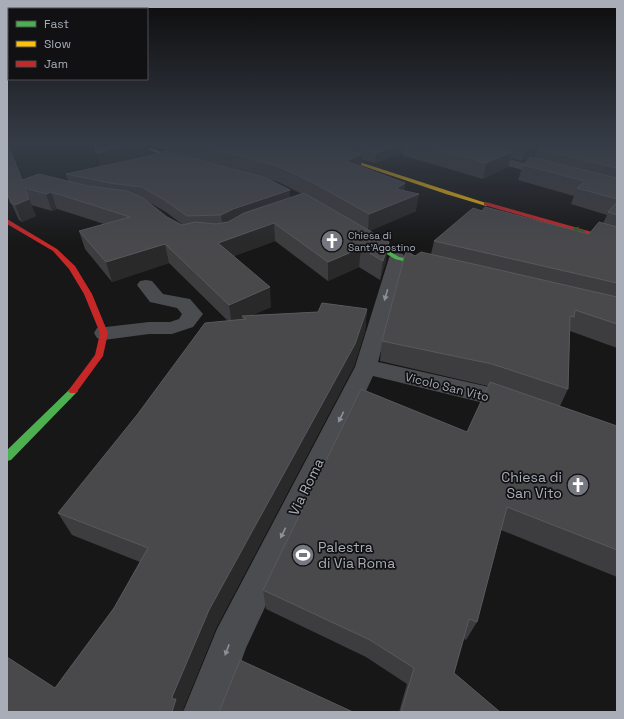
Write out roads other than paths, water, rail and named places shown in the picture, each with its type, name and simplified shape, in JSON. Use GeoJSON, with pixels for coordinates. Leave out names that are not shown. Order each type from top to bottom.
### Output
{"type":"FeatureCollection","features":[{"type":"Feature","properties":{"kind":"street"},"geometry":{"type":"LineString","coordinates":[[400,178],[455,196],[617,241]]}},
{"type":"Feature","properties":{"kind":"street"},"geometry":{"type":"LineString","coordinates":[[7,221],[55,250],[72,268],[88,294],[104,333],[99,356],[70,394],[7,457]]}},
{"type":"Feature","properties":{"kind":"street"},"geometry":{"type":"LineString","coordinates":[[351,231],[397,258],[442,270]]}},
{"type":"Feature","properties":{"kind":"street","name":"Via Roma"},"geometry":{"type":"LineString","coordinates":[[203,712],[230,642],[366,366],[397,258]]}},
{"type":"Feature","properties":{"kind":"street"},"geometry":{"type":"LineString","coordinates":[[104,333],[149,328],[172,328],[186,323],[193,314],[183,303],[156,298],[146,285]]}},
{"type":"Feature","properties":{"kind":"street","name":"Vicolo San Vito"},"geometry":{"type":"LineString","coordinates":[[366,366],[485,395],[529,410]]}},
{"type":"Feature","properties":{"kind":"place","name":"Chiesa di Sant'Agostino"},"geometry":{"type":"Point","coordinates":[332,241]}},
{"type":"Feature","properties":{"kind":"place","name":"Chiesa di San Vito"},"geometry":{"type":"Point","coordinates":[578,485]}},
{"type":"Feature","properties":{"kind":"place","name":"Palestra di Via Roma"},"geometry":{"type":"Point","coordinates":[303,555]}}]}
